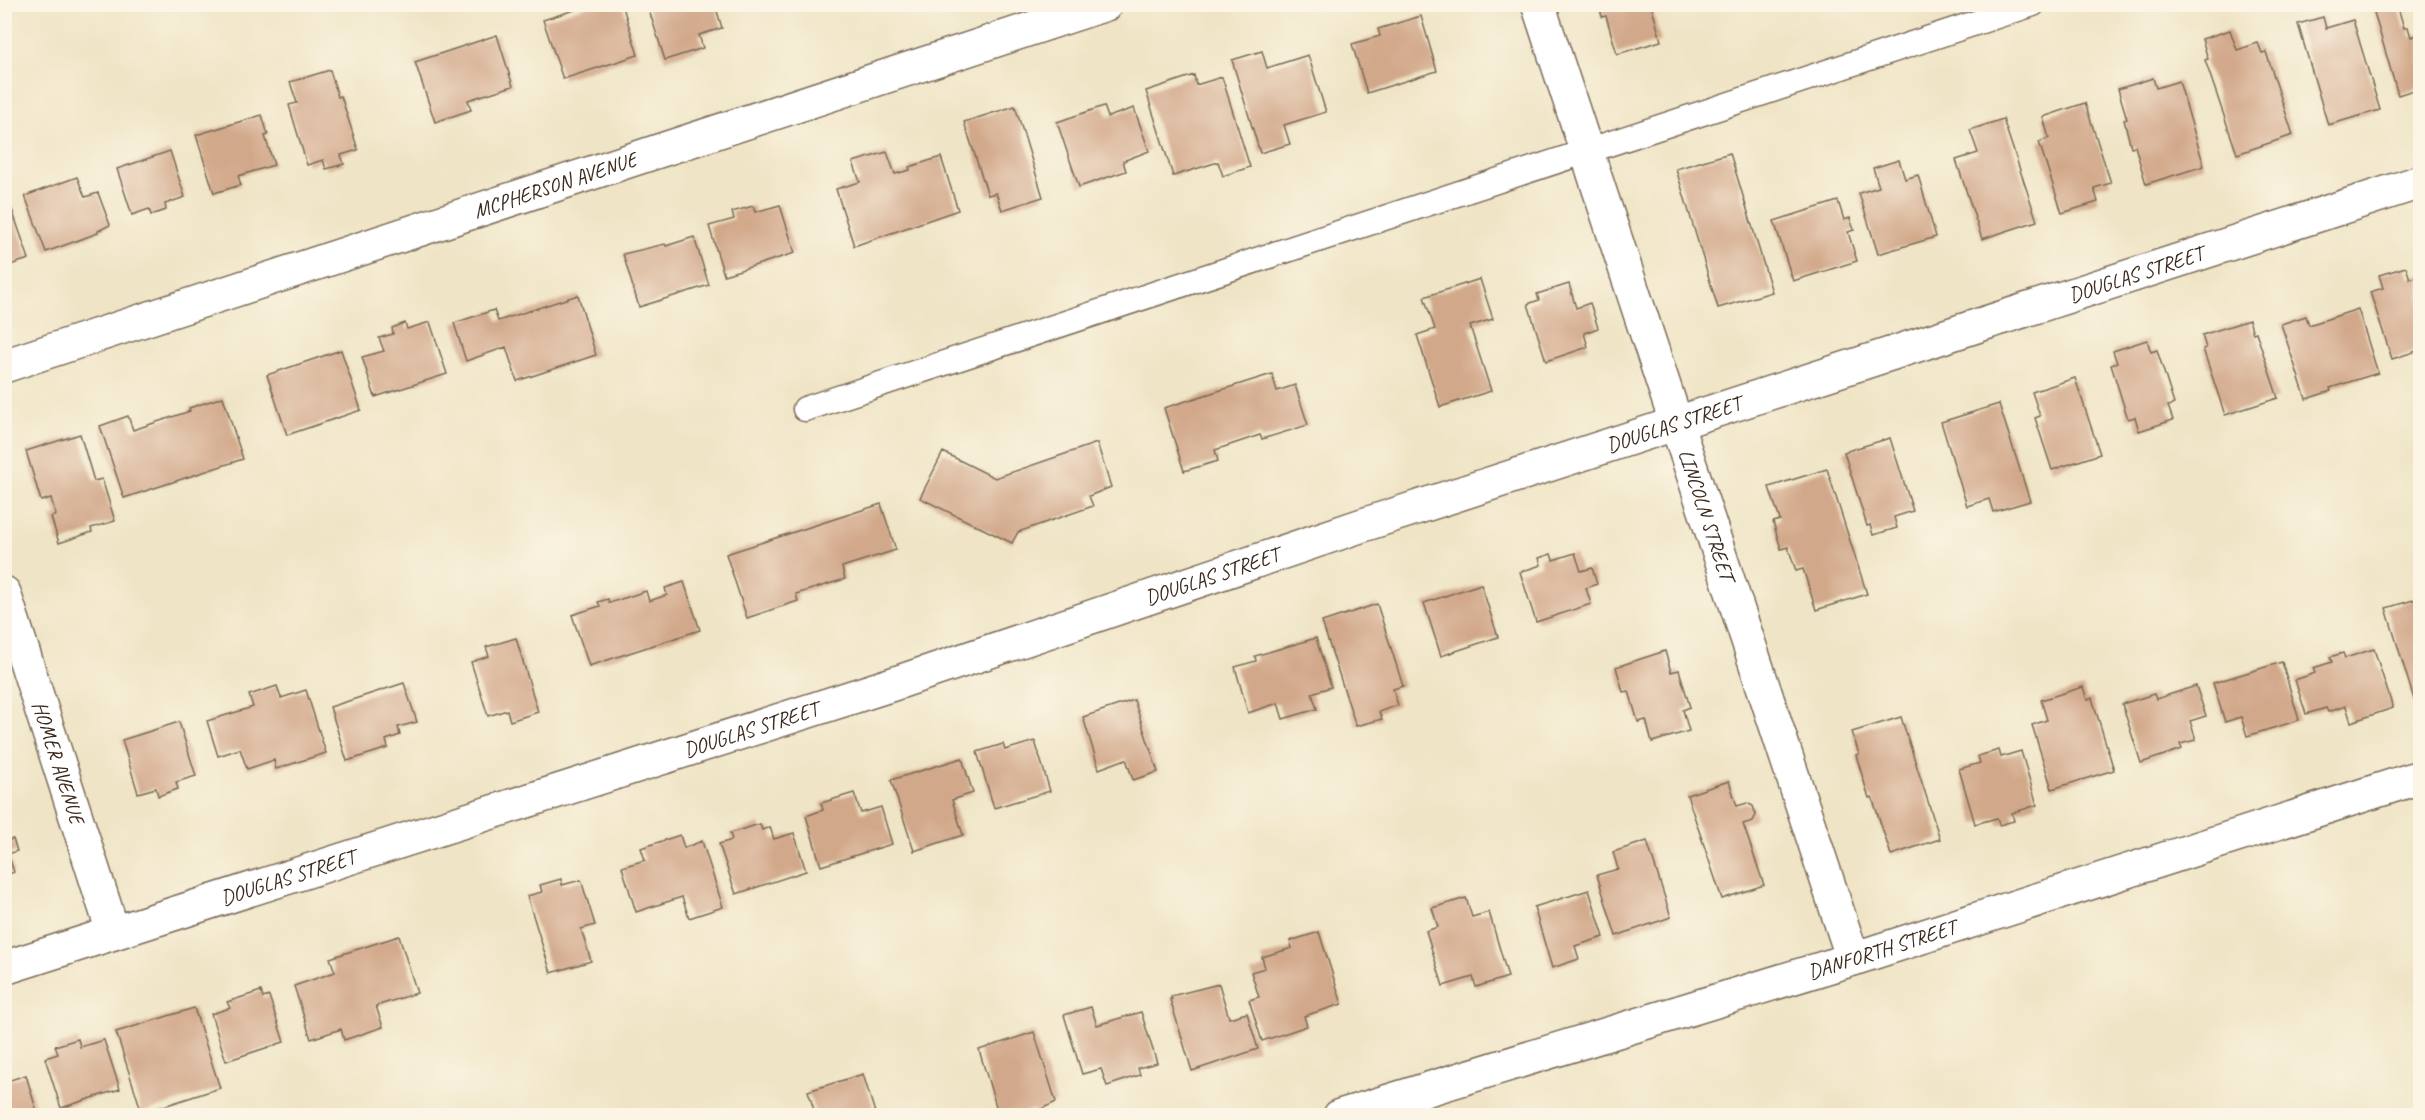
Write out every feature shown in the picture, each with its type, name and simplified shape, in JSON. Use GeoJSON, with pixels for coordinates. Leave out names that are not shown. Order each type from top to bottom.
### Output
{"type":"FeatureCollection","features":[{"type":"Feature","properties":{"kind":"street","name":"MCPHERSON AVENUE"},"geometry":{"type":"LineString","coordinates":[[4,366],[1106,4]]}},
{"type":"Feature","properties":{"kind":"street","name":"LINCOLN STREET"},"geometry":{"type":"LineString","coordinates":[[1538,4],[1853,959]]}},
{"type":"Feature","properties":{"kind":"street","name":"DOUGLAS STREET"},"geometry":{"type":"LineString","coordinates":[[4,968],[893,684],[1360,526],[2421,182]]}},
{"type":"Feature","properties":{"kind":"street","name":"HOMER AVENUE"},"geometry":{"type":"LineString","coordinates":[[4,593],[113,932]]}},
{"type":"Feature","properties":{"kind":"street","name":"DANFORTH STREET"},"geometry":{"type":"LineString","coordinates":[[1340,1116],[1853,959],[2421,777]]}},
{"type":"Feature","properties":{"kind":"lane"},"geometry":{"type":"LineString","coordinates":[[805,410],[2033,4]]}},
{"type":"Feature","properties":{"kind":"building"},"geometry":{"type":"Polygon","coordinates":[[[593,4],[622,4],[638,55],[563,79],[543,20],[593,4]]]}},
{"type":"Feature","properties":{"kind":"building"},"geometry":{"type":"Polygon","coordinates":[[[647,4],[715,4],[722,28],[699,35],[703,48],[665,60],[647,4]]]}},
{"type":"Feature","properties":{"kind":"building"},"geometry":{"type":"Polygon","coordinates":[[[1599,4],[1651,4],[1661,41],[1617,54],[1606,16],[1602,17],[1599,4]]]}},
{"type":"Feature","properties":{"kind":"building"},"geometry":{"type":"Polygon","coordinates":[[[2388,4],[2397,4],[2404,28],[2408,27],[2411,37],[2420,34],[2420,88],[2398,95],[2373,9],[2388,4]]]}},
{"type":"Feature","properties":{"kind":"building"},"geometry":{"type":"Polygon","coordinates":[[[1421,16],[1437,71],[1367,93],[1352,44],[1380,36],[1378,29],[1421,16]]]}},
{"type":"Feature","properties":{"kind":"building"},"geometry":{"type":"Polygon","coordinates":[[[2323,17],[2326,28],[2353,20],[2380,110],[2328,125],[2298,24],[2323,17]]]}},
{"type":"Feature","properties":{"kind":"building"},"geometry":{"type":"Polygon","coordinates":[[[2230,30],[2237,50],[2258,43],[2262,53],[2266,52],[2293,135],[2237,154],[2205,60],[2208,59],[2202,39],[2230,30]]]}},
{"type":"Feature","properties":{"kind":"building"},"geometry":{"type":"Polygon","coordinates":[[[497,35],[513,86],[468,100],[471,110],[435,122],[415,62],[497,35]]]}},
{"type":"Feature","properties":{"kind":"building"},"geometry":{"type":"Polygon","coordinates":[[[1262,51],[1267,68],[1308,55],[1326,112],[1284,125],[1290,144],[1260,153],[1232,60],[1262,51]]]}},
{"type":"Feature","properties":{"kind":"building"},"geometry":{"type":"Polygon","coordinates":[[[330,70],[358,150],[341,155],[344,164],[326,169],[323,160],[307,165],[289,105],[297,103],[290,82],[330,70]]]}},
{"type":"Feature","properties":{"kind":"building"},"geometry":{"type":"Polygon","coordinates":[[[1194,75],[1196,85],[1222,77],[1250,167],[1223,176],[1218,162],[1173,176],[1146,91],[1194,75]]]}},
{"type":"Feature","properties":{"kind":"building"},"geometry":{"type":"Polygon","coordinates":[[[2153,78],[2156,88],[2179,81],[2204,166],[2146,184],[2135,146],[2131,147],[2124,120],[2127,119],[2118,89],[2153,78]]]}},
{"type":"Feature","properties":{"kind":"building"},"geometry":{"type":"Polygon","coordinates":[[[2085,103],[2111,183],[2094,188],[2098,202],[2062,213],[2039,142],[2049,138],[2043,117],[2085,103]]]}},
{"type":"Feature","properties":{"kind":"building"},"geometry":{"type":"Polygon","coordinates":[[[1015,106],[1043,197],[1002,210],[996,193],[988,195],[964,122],[1015,106]]]}},
{"type":"Feature","properties":{"kind":"building"},"geometry":{"type":"Polygon","coordinates":[[[1104,106],[1108,117],[1134,108],[1149,151],[1123,161],[1126,171],[1079,187],[1057,122],[1104,106]]]}},
{"type":"Feature","properties":{"kind":"building"},"geometry":{"type":"Polygon","coordinates":[[[262,115],[268,135],[265,136],[274,165],[238,176],[241,185],[214,193],[196,135],[262,115]]]}},
{"type":"Feature","properties":{"kind":"building"},"geometry":{"type":"Polygon","coordinates":[[[2003,119],[2037,221],[1982,239],[1956,160],[1978,153],[1970,130],[2003,119]]]}},
{"type":"Feature","properties":{"kind":"building"},"geometry":{"type":"Polygon","coordinates":[[[170,151],[185,197],[165,204],[166,210],[151,215],[149,209],[132,215],[117,169],[170,151]]]}},
{"type":"Feature","properties":{"kind":"building"},"geometry":{"type":"Polygon","coordinates":[[[887,152],[895,174],[941,157],[958,210],[854,246],[836,189],[860,182],[853,162],[887,152]]]}},
{"type":"Feature","properties":{"kind":"building"},"geometry":{"type":"Polygon","coordinates":[[[1730,153],[1772,292],[1718,308],[1676,169],[1730,153]]]}},
{"type":"Feature","properties":{"kind":"building"},"geometry":{"type":"Polygon","coordinates":[[[1899,160],[1905,179],[1918,175],[1936,237],[1878,254],[1859,193],[1879,187],[1873,168],[1899,160]]]}},
{"type":"Feature","properties":{"kind":"building"},"geometry":{"type":"Polygon","coordinates":[[[77,177],[85,197],[98,193],[110,225],[98,233],[46,252],[25,196],[77,177]]]}},
{"type":"Feature","properties":{"kind":"building"},"geometry":{"type":"Polygon","coordinates":[[[9,201],[29,259],[4,267],[4,203],[9,201]]]}},
{"type":"Feature","properties":{"kind":"building"},"geometry":{"type":"Polygon","coordinates":[[[1838,201],[1844,220],[1850,218],[1854,230],[1848,232],[1857,261],[1793,281],[1774,221],[1838,201]]]}},
{"type":"Feature","properties":{"kind":"building"},"geometry":{"type":"Polygon","coordinates":[[[780,205],[795,253],[724,275],[709,226],[734,219],[732,212],[753,206],[755,212],[780,205]]]}},
{"type":"Feature","properties":{"kind":"building"},"geometry":{"type":"Polygon","coordinates":[[[694,237],[709,285],[639,307],[623,254],[665,244],[666,246],[694,237]]]}},
{"type":"Feature","properties":{"kind":"building"},"geometry":{"type":"Polygon","coordinates":[[[2406,267],[2410,279],[2420,275],[2420,350],[2392,359],[2370,292],[2383,288],[2379,275],[2406,267]]]}},
{"type":"Feature","properties":{"kind":"building"},"geometry":{"type":"Polygon","coordinates":[[[1480,279],[1493,319],[1470,326],[1491,391],[1440,407],[1417,335],[1435,329],[1424,297],[1480,279]]]}},
{"type":"Feature","properties":{"kind":"building"},"geometry":{"type":"Polygon","coordinates":[[[1569,284],[1576,308],[1590,303],[1598,328],[1584,333],[1588,347],[1546,361],[1528,304],[1539,300],[1537,294],[1569,284]]]}},
{"type":"Feature","properties":{"kind":"building"},"geometry":{"type":"Polygon","coordinates":[[[578,295],[596,355],[517,381],[506,347],[466,361],[454,323],[494,310],[498,321],[578,295]]]}},
{"type":"Feature","properties":{"kind":"building"},"geometry":{"type":"Polygon","coordinates":[[[2358,309],[2378,373],[2330,388],[2331,391],[2306,399],[2281,324],[2306,316],[2309,325],[2358,309]]]}},
{"type":"Feature","properties":{"kind":"building"},"geometry":{"type":"Polygon","coordinates":[[[2249,320],[2253,333],[2256,332],[2278,398],[2225,415],[2203,349],[2206,348],[2202,335],[2249,320]]]}},
{"type":"Feature","properties":{"kind":"building"},"geometry":{"type":"Polygon","coordinates":[[[430,322],[447,374],[375,397],[362,357],[384,351],[379,338],[393,334],[392,328],[405,323],[407,329],[430,322]]]}},
{"type":"Feature","properties":{"kind":"building"},"geometry":{"type":"Polygon","coordinates":[[[2147,340],[2151,352],[2157,350],[2174,404],[2168,406],[2173,420],[2139,431],[2135,417],[2128,419],[2111,365],[2117,363],[2113,351],[2147,340]]]}},
{"type":"Feature","properties":{"kind":"building"},"geometry":{"type":"Polygon","coordinates":[[[341,350],[361,410],[287,435],[267,375],[341,350]]]}},
{"type":"Feature","properties":{"kind":"building"},"geometry":{"type":"Polygon","coordinates":[[[1272,374],[1277,391],[1295,385],[1308,425],[1262,439],[1260,435],[1215,450],[1218,461],[1184,471],[1164,408],[1272,374]]]}},
{"type":"Feature","properties":{"kind":"building"},"geometry":{"type":"Polygon","coordinates":[[[2075,378],[2100,454],[2052,470],[2035,418],[2040,416],[2032,392],[2075,378]]]}},
{"type":"Feature","properties":{"kind":"building"},"geometry":{"type":"Polygon","coordinates":[[[223,397],[243,459],[124,498],[100,426],[128,416],[133,430],[223,397]]]}},
{"type":"Feature","properties":{"kind":"building"},"geometry":{"type":"Polygon","coordinates":[[[1999,404],[2030,501],[1993,512],[1989,499],[1967,506],[1941,422],[1999,404]]]}},
{"type":"Feature","properties":{"kind":"building"},"geometry":{"type":"Polygon","coordinates":[[[80,434],[94,481],[102,479],[115,521],[91,528],[92,532],[59,543],[51,517],[56,515],[51,498],[41,501],[26,451],[80,434]]]}},
{"type":"Feature","properties":{"kind":"building"},"geometry":{"type":"Polygon","coordinates":[[[1890,438],[1913,511],[1894,517],[1897,528],[1873,535],[1870,525],[1867,526],[1844,452],[1890,438]]]}},
{"type":"Feature","properties":{"kind":"building"},"geometry":{"type":"Polygon","coordinates":[[[1097,443],[1111,487],[1089,496],[1093,506],[1018,532],[1012,543],[920,498],[943,452],[995,478],[1097,443]]]}},
{"type":"Feature","properties":{"kind":"building"},"geometry":{"type":"Polygon","coordinates":[[[1827,469],[1867,594],[1816,610],[1803,569],[1796,571],[1788,547],[1781,549],[1773,522],[1780,520],[1769,487],[1827,469]]]}},
{"type":"Feature","properties":{"kind":"building"},"geometry":{"type":"Polygon","coordinates":[[[881,504],[896,550],[842,567],[845,579],[796,594],[798,601],[747,618],[726,554],[881,504]]]}},
{"type":"Feature","properties":{"kind":"building"},"geometry":{"type":"Polygon","coordinates":[[[1575,553],[1581,571],[1592,568],[1597,584],[1586,588],[1591,604],[1536,622],[1520,572],[1541,565],[1539,558],[1551,554],[1553,560],[1575,553]]]}},
{"type":"Feature","properties":{"kind":"building"},"geometry":{"type":"Polygon","coordinates":[[[684,582],[700,630],[589,666],[572,615],[600,606],[598,602],[608,599],[609,603],[646,591],[649,601],[667,595],[665,588],[684,582]]]}},
{"type":"Feature","properties":{"kind":"building"},"geometry":{"type":"Polygon","coordinates":[[[1481,584],[1498,637],[1441,656],[1424,603],[1481,584]]]}},
{"type":"Feature","properties":{"kind":"building"},"geometry":{"type":"Polygon","coordinates":[[[2420,598],[2420,704],[2416,706],[2386,608],[2420,598]]]}},
{"type":"Feature","properties":{"kind":"building"},"geometry":{"type":"Polygon","coordinates":[[[1377,604],[1403,686],[1393,689],[1398,705],[1379,712],[1382,719],[1356,726],[1322,622],[1377,604]]]}},
{"type":"Feature","properties":{"kind":"building"},"geometry":{"type":"Polygon","coordinates":[[[516,638],[538,712],[510,721],[507,710],[488,716],[471,662],[489,656],[486,647],[516,638]]]}},
{"type":"Feature","properties":{"kind":"building"},"geometry":{"type":"Polygon","coordinates":[[[1316,638],[1331,687],[1312,693],[1317,709],[1283,719],[1278,703],[1248,713],[1235,667],[1256,661],[1255,656],[1316,638]]]}},
{"type":"Feature","properties":{"kind":"building"},"geometry":{"type":"Polygon","coordinates":[[[2374,649],[2393,708],[2351,722],[2346,706],[2328,712],[2326,708],[2306,714],[2295,680],[2315,673],[2313,668],[2332,662],[2330,657],[2343,653],[2345,658],[2374,649]]]}},
{"type":"Feature","properties":{"kind":"building"},"geometry":{"type":"Polygon","coordinates":[[[1665,651],[1671,672],[1679,670],[1690,707],[1683,710],[1689,731],[1652,742],[1646,720],[1638,722],[1629,691],[1623,692],[1616,667],[1665,651]]]}},
{"type":"Feature","properties":{"kind":"building"},"geometry":{"type":"Polygon","coordinates":[[[2282,662],[2299,720],[2247,736],[2241,717],[2225,722],[2213,683],[2282,662]]]}},
{"type":"Feature","properties":{"kind":"building"},"geometry":{"type":"Polygon","coordinates":[[[404,683],[417,722],[398,727],[400,735],[386,740],[388,748],[347,761],[330,707],[404,683]]]}},
{"type":"Feature","properties":{"kind":"building"},"geometry":{"type":"Polygon","coordinates":[[[277,686],[281,698],[306,690],[326,753],[276,769],[274,760],[247,769],[240,749],[218,756],[207,721],[253,707],[249,695],[277,686]]]}},
{"type":"Feature","properties":{"kind":"building"},"geometry":{"type":"Polygon","coordinates":[[[2196,686],[2206,716],[2190,721],[2196,740],[2180,744],[2182,749],[2141,763],[2122,704],[2154,694],[2156,699],[2196,686]]]}},
{"type":"Feature","properties":{"kind":"building"},"geometry":{"type":"Polygon","coordinates":[[[2083,687],[2087,700],[2092,698],[2114,770],[2052,789],[2032,725],[2047,720],[2041,700],[2083,687]]]}},
{"type":"Feature","properties":{"kind":"building"},"geometry":{"type":"Polygon","coordinates":[[[1134,700],[1158,772],[1133,780],[1126,759],[1099,769],[1083,717],[1134,700]]]}},
{"type":"Feature","properties":{"kind":"building"},"geometry":{"type":"Polygon","coordinates":[[[1901,717],[1940,839],[1891,855],[1872,797],[1869,798],[1856,755],[1859,754],[1852,732],[1901,717]]]}},
{"type":"Feature","properties":{"kind":"building"},"geometry":{"type":"Polygon","coordinates":[[[179,722],[196,776],[176,782],[178,789],[158,796],[156,788],[138,793],[122,740],[179,722]]]}},
{"type":"Feature","properties":{"kind":"building"},"geometry":{"type":"Polygon","coordinates":[[[1035,741],[1050,791],[994,808],[977,752],[1003,744],[1005,750],[1035,741]]]}},
{"type":"Feature","properties":{"kind":"building"},"geometry":{"type":"Polygon","coordinates":[[[1999,750],[2001,757],[2021,751],[2037,805],[2012,813],[2014,821],[1999,825],[1997,818],[1975,824],[1959,769],[1980,763],[1978,756],[1999,750]]]}},
{"type":"Feature","properties":{"kind":"building"},"geometry":{"type":"Polygon","coordinates":[[[962,758],[973,793],[952,800],[963,835],[914,851],[891,780],[962,758]]]}},
{"type":"Feature","properties":{"kind":"building"},"geometry":{"type":"Polygon","coordinates":[[[1729,781],[1737,806],[1747,803],[1753,806],[1756,815],[1753,821],[1743,824],[1764,885],[1722,899],[1687,795],[1729,781]]]}},
{"type":"Feature","properties":{"kind":"building"},"geometry":{"type":"Polygon","coordinates":[[[854,793],[861,813],[881,807],[892,844],[821,866],[806,816],[823,810],[821,803],[854,793]]]}},
{"type":"Feature","properties":{"kind":"building"},"geometry":{"type":"Polygon","coordinates":[[[760,824],[762,830],[770,827],[774,839],[794,833],[806,871],[736,894],[719,844],[732,840],[730,833],[760,824]]]}},
{"type":"Feature","properties":{"kind":"building"},"geometry":{"type":"Polygon","coordinates":[[[680,835],[684,848],[702,841],[723,907],[689,918],[682,897],[636,912],[622,867],[645,860],[641,848],[680,835]]]}},
{"type":"Feature","properties":{"kind":"building"},"geometry":{"type":"Polygon","coordinates":[[[13,839],[17,851],[8,854],[14,872],[4,876],[4,841],[13,839]]]}},
{"type":"Feature","properties":{"kind":"building"},"geometry":{"type":"Polygon","coordinates":[[[1647,841],[1671,917],[1616,936],[1597,875],[1618,869],[1613,852],[1647,841]]]}},
{"type":"Feature","properties":{"kind":"building"},"geometry":{"type":"Polygon","coordinates":[[[561,879],[562,885],[581,880],[595,925],[581,929],[591,961],[551,973],[527,896],[542,892],[540,885],[561,879]]]}},
{"type":"Feature","properties":{"kind":"building"},"geometry":{"type":"Polygon","coordinates":[[[1589,890],[1604,937],[1575,946],[1579,959],[1552,968],[1534,907],[1589,890]]]}},
{"type":"Feature","properties":{"kind":"building"},"geometry":{"type":"Polygon","coordinates":[[[1466,898],[1472,917],[1489,912],[1508,977],[1476,987],[1473,977],[1443,986],[1426,931],[1438,927],[1432,908],[1466,898]]]}},
{"type":"Feature","properties":{"kind":"building"},"geometry":{"type":"Polygon","coordinates":[[[1319,932],[1342,1004],[1304,1016],[1307,1026],[1262,1041],[1249,1000],[1259,997],[1251,972],[1265,968],[1262,957],[1292,948],[1290,941],[1319,932]]]}},
{"type":"Feature","properties":{"kind":"building"},"geometry":{"type":"Polygon","coordinates":[[[399,936],[417,993],[376,1006],[383,1027],[344,1040],[341,1029],[311,1039],[294,986],[335,972],[330,958],[399,936]]]}},
{"type":"Feature","properties":{"kind":"building"},"geometry":{"type":"Polygon","coordinates":[[[1219,984],[1229,1018],[1247,1013],[1258,1049],[1192,1071],[1170,999],[1172,999],[1171,996],[1219,984]]]}},
{"type":"Feature","properties":{"kind":"building"},"geometry":{"type":"Polygon","coordinates":[[[261,991],[263,998],[269,996],[284,1042],[226,1061],[211,1014],[230,1008],[227,1002],[261,991]]]}},
{"type":"Feature","properties":{"kind":"building"},"geometry":{"type":"Polygon","coordinates":[[[1091,1007],[1097,1025],[1141,1012],[1157,1063],[1138,1068],[1140,1075],[1107,1086],[1101,1069],[1082,1074],[1064,1015],[1091,1007]]]}},
{"type":"Feature","properties":{"kind":"building"},"geometry":{"type":"Polygon","coordinates":[[[194,1008],[220,1088],[142,1113],[116,1032],[194,1008]]]}},
{"type":"Feature","properties":{"kind":"building"},"geometry":{"type":"Polygon","coordinates":[[[1034,1032],[1056,1102],[1035,1112],[1032,1110],[1015,1116],[999,1116],[979,1050],[1034,1032]]]}},
{"type":"Feature","properties":{"kind":"building"},"geometry":{"type":"Polygon","coordinates":[[[78,1039],[80,1047],[104,1040],[120,1089],[61,1108],[45,1058],[58,1054],[55,1046],[78,1039]]]}},
{"type":"Feature","properties":{"kind":"building"},"geometry":{"type":"Polygon","coordinates":[[[863,1074],[876,1116],[816,1116],[808,1091],[863,1074]]]}},
{"type":"Feature","properties":{"kind":"building"},"geometry":{"type":"Polygon","coordinates":[[[26,1075],[38,1116],[4,1116],[4,1082],[26,1075]]]}}]}
